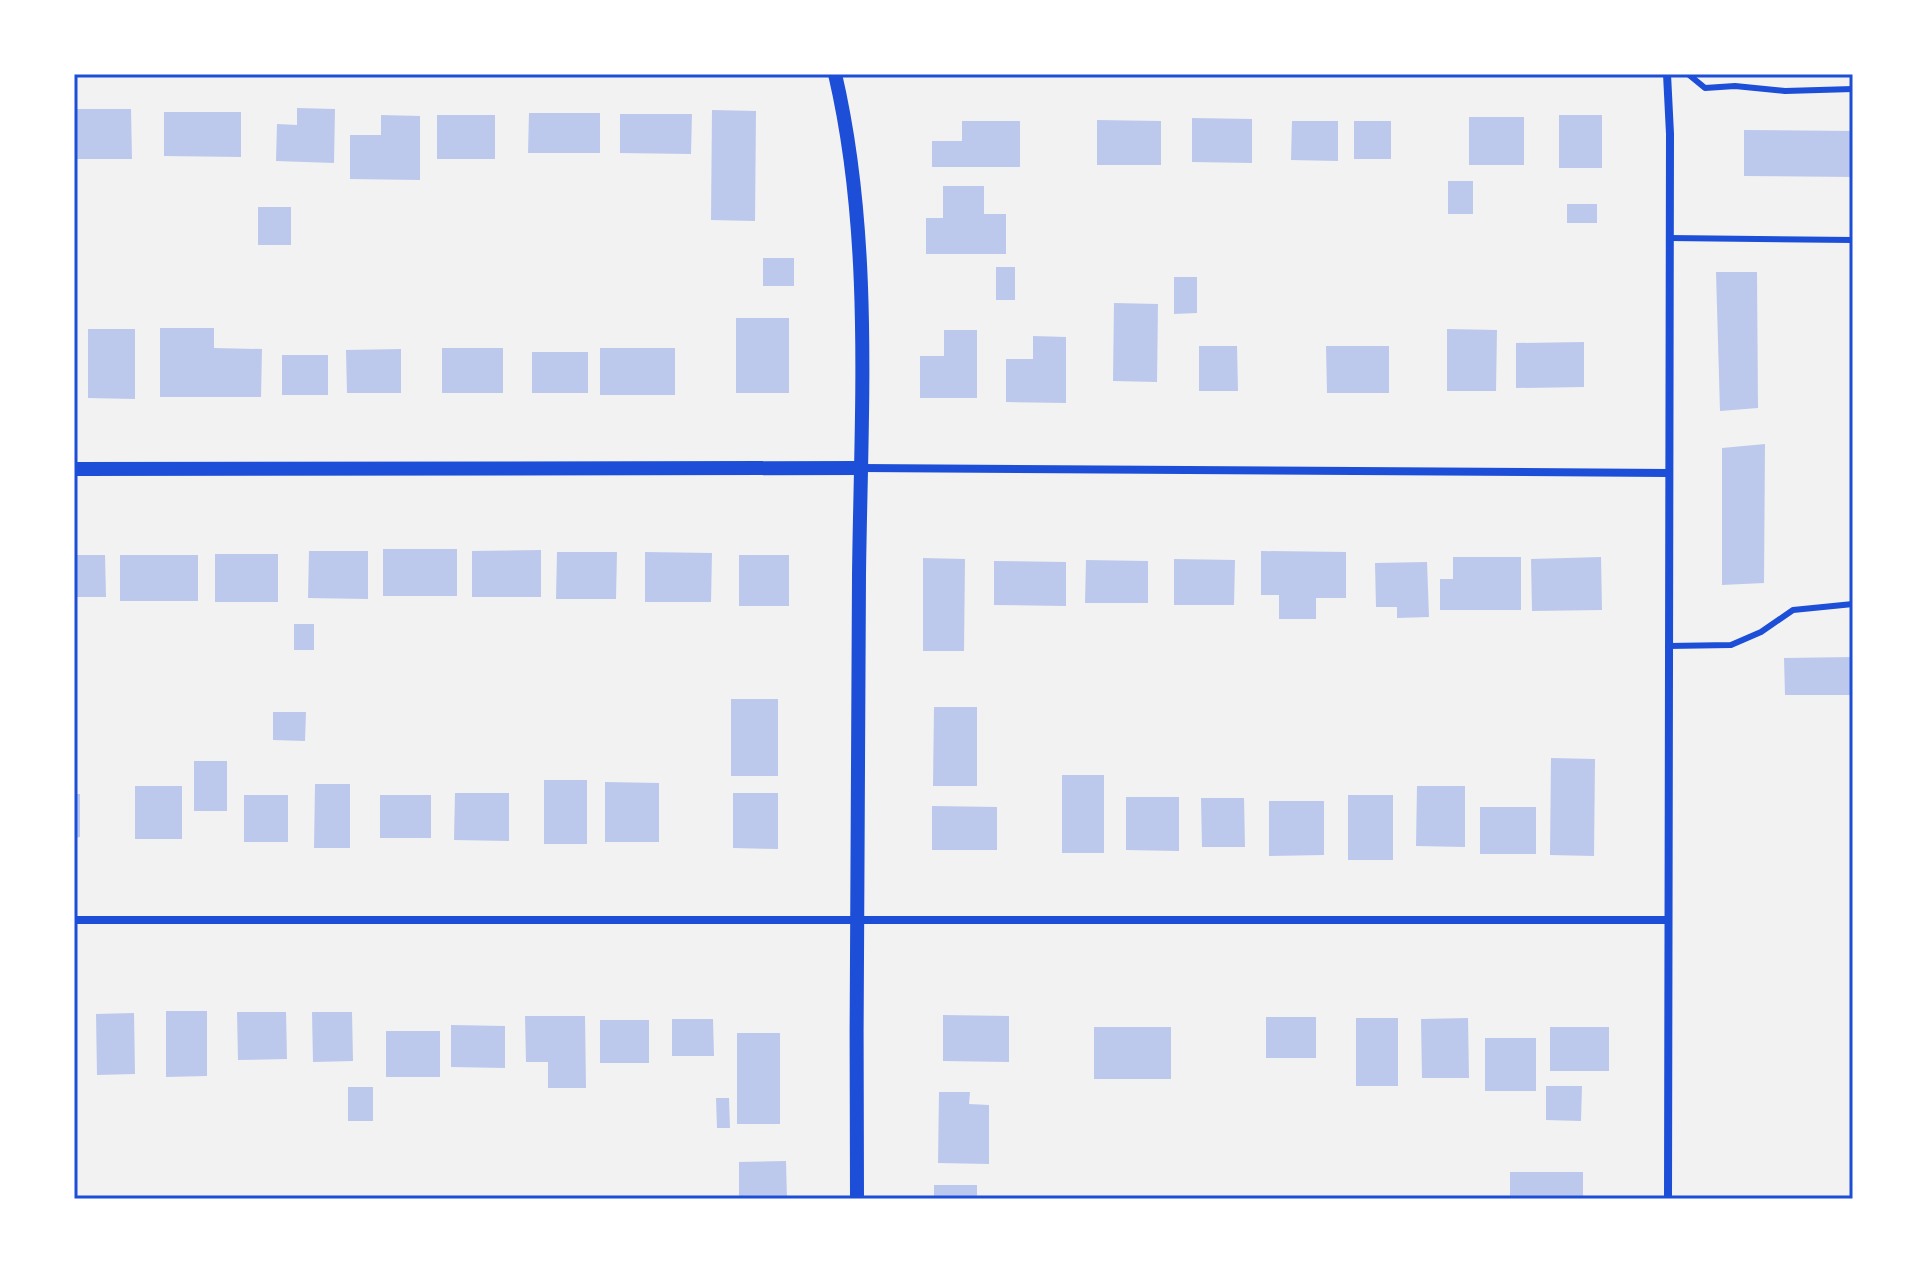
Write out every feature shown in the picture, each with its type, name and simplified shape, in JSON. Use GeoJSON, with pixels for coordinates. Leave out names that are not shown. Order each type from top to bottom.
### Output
{"type":"FeatureCollection","features":[{"type":"Feature","properties":{"kind":"street"},"geometry":{"type":"LineString","coordinates":[[835,74],[849,157],[862,325],[855,918],[857,1199]]}},
{"type":"Feature","properties":{"kind":"street"},"geometry":{"type":"LineString","coordinates":[[1667,74],[1670,134],[1668,1199]]}},
{"type":"Feature","properties":{"kind":"street"},"geometry":{"type":"LineString","coordinates":[[74,469],[861,468],[1668,473]]}},
{"type":"Feature","properties":{"kind":"street"},"geometry":{"type":"LineString","coordinates":[[74,920],[1668,920]]}},
{"type":"Feature","properties":{"kind":"lane"},"geometry":{"type":"LineString","coordinates":[[1688,74],[1705,88],[1735,86],[1785,91],[1853,89]]}},
{"type":"Feature","properties":{"kind":"lane"},"geometry":{"type":"LineString","coordinates":[[1669,238],[1853,240]]}},
{"type":"Feature","properties":{"kind":"lane"},"geometry":{"type":"LineString","coordinates":[[1668,646],[1731,645],[1761,632],[1793,610],[1853,604]]}},
{"type":"Feature","properties":{"kind":"building"},"geometry":{"type":"Polygon","coordinates":[[[297,108],[335,109],[334,163],[276,161],[277,124],[297,125],[297,108]]]}},
{"type":"Feature","properties":{"kind":"building"},"geometry":{"type":"Polygon","coordinates":[[[75,109],[131,109],[132,159],[76,159],[75,109]]]}},
{"type":"Feature","properties":{"kind":"building"},"geometry":{"type":"Polygon","coordinates":[[[712,110],[756,111],[755,221],[711,220],[712,110]]]}},
{"type":"Feature","properties":{"kind":"building"},"geometry":{"type":"Polygon","coordinates":[[[164,112],[241,112],[241,157],[164,156],[164,112]]]}},
{"type":"Feature","properties":{"kind":"building"},"geometry":{"type":"Polygon","coordinates":[[[529,113],[600,113],[600,153],[528,153],[529,113]]]}},
{"type":"Feature","properties":{"kind":"building"},"geometry":{"type":"Polygon","coordinates":[[[620,114],[692,114],[691,154],[620,153],[620,114]]]}},
{"type":"Feature","properties":{"kind":"building"},"geometry":{"type":"Polygon","coordinates":[[[381,115],[420,116],[420,180],[350,179],[350,135],[381,135],[381,115]]]}},
{"type":"Feature","properties":{"kind":"building"},"geometry":{"type":"Polygon","coordinates":[[[437,115],[495,115],[495,159],[437,159],[437,115]]]}},
{"type":"Feature","properties":{"kind":"building"},"geometry":{"type":"Polygon","coordinates":[[[1559,115],[1602,115],[1602,168],[1559,168],[1559,115]]]}},
{"type":"Feature","properties":{"kind":"building"},"geometry":{"type":"Polygon","coordinates":[[[1469,117],[1524,117],[1524,165],[1469,165],[1469,117]]]}},
{"type":"Feature","properties":{"kind":"building"},"geometry":{"type":"Polygon","coordinates":[[[1192,118],[1252,119],[1252,163],[1192,162],[1192,118]]]}},
{"type":"Feature","properties":{"kind":"building"},"geometry":{"type":"Polygon","coordinates":[[[1097,120],[1161,121],[1161,165],[1097,165],[1097,120]]]}},
{"type":"Feature","properties":{"kind":"building"},"geometry":{"type":"Polygon","coordinates":[[[962,121],[1020,121],[1020,167],[932,167],[932,141],[962,141],[962,121]]]}},
{"type":"Feature","properties":{"kind":"building"},"geometry":{"type":"Polygon","coordinates":[[[1292,121],[1338,121],[1338,161],[1291,160],[1292,121]]]}},
{"type":"Feature","properties":{"kind":"building"},"geometry":{"type":"Polygon","coordinates":[[[1354,121],[1391,121],[1391,159],[1354,159],[1354,121]]]}},
{"type":"Feature","properties":{"kind":"building"},"geometry":{"type":"Polygon","coordinates":[[[1744,130],[1853,131],[1853,177],[1744,176],[1744,130]]]}},
{"type":"Feature","properties":{"kind":"building"},"geometry":{"type":"Polygon","coordinates":[[[1448,181],[1473,181],[1473,214],[1448,214],[1448,181]]]}},
{"type":"Feature","properties":{"kind":"building"},"geometry":{"type":"Polygon","coordinates":[[[943,186],[984,186],[984,214],[1006,214],[1006,254],[926,254],[926,218],[943,218],[943,186]]]}},
{"type":"Feature","properties":{"kind":"building"},"geometry":{"type":"Polygon","coordinates":[[[1567,204],[1597,204],[1597,223],[1567,223],[1567,204]]]}},
{"type":"Feature","properties":{"kind":"building"},"geometry":{"type":"Polygon","coordinates":[[[258,207],[291,207],[291,245],[258,245],[258,207]]]}},
{"type":"Feature","properties":{"kind":"building"},"geometry":{"type":"Polygon","coordinates":[[[763,258],[794,258],[794,286],[763,286],[763,258]]]}},
{"type":"Feature","properties":{"kind":"building"},"geometry":{"type":"Polygon","coordinates":[[[996,267],[1015,267],[1015,300],[996,300],[996,267]]]}},
{"type":"Feature","properties":{"kind":"building"},"geometry":{"type":"Polygon","coordinates":[[[1716,272],[1757,272],[1758,408],[1720,411],[1716,272]]]}},
{"type":"Feature","properties":{"kind":"building"},"geometry":{"type":"Polygon","coordinates":[[[1174,277],[1197,277],[1197,313],[1174,314],[1174,277]]]}},
{"type":"Feature","properties":{"kind":"building"},"geometry":{"type":"Polygon","coordinates":[[[1114,303],[1158,304],[1157,382],[1113,381],[1114,303]]]}},
{"type":"Feature","properties":{"kind":"building"},"geometry":{"type":"Polygon","coordinates":[[[736,318],[789,318],[789,393],[736,393],[736,318]]]}},
{"type":"Feature","properties":{"kind":"building"},"geometry":{"type":"Polygon","coordinates":[[[160,328],[214,328],[214,348],[262,349],[261,397],[160,397],[160,328]]]}},
{"type":"Feature","properties":{"kind":"building"},"geometry":{"type":"Polygon","coordinates":[[[88,329],[135,329],[135,399],[88,398],[88,329]]]}},
{"type":"Feature","properties":{"kind":"building"},"geometry":{"type":"Polygon","coordinates":[[[1447,329],[1497,330],[1496,391],[1447,391],[1447,329]]]}},
{"type":"Feature","properties":{"kind":"building"},"geometry":{"type":"Polygon","coordinates":[[[944,330],[977,330],[977,398],[920,398],[920,356],[944,356],[944,330]]]}},
{"type":"Feature","properties":{"kind":"building"},"geometry":{"type":"Polygon","coordinates":[[[1033,336],[1066,337],[1066,403],[1006,402],[1006,359],[1033,359],[1033,336]]]}},
{"type":"Feature","properties":{"kind":"building"},"geometry":{"type":"Polygon","coordinates":[[[1584,342],[1584,387],[1516,388],[1516,343],[1584,342]]]}},
{"type":"Feature","properties":{"kind":"building"},"geometry":{"type":"Polygon","coordinates":[[[1199,346],[1237,346],[1238,391],[1199,391],[1199,346]]]}},
{"type":"Feature","properties":{"kind":"building"},"geometry":{"type":"Polygon","coordinates":[[[1326,346],[1389,346],[1389,393],[1327,393],[1326,346]]]}},
{"type":"Feature","properties":{"kind":"building"},"geometry":{"type":"Polygon","coordinates":[[[442,348],[503,348],[503,393],[442,393],[442,348]]]}},
{"type":"Feature","properties":{"kind":"building"},"geometry":{"type":"Polygon","coordinates":[[[600,348],[675,348],[675,395],[600,395],[600,348]]]}},
{"type":"Feature","properties":{"kind":"building"},"geometry":{"type":"Polygon","coordinates":[[[401,349],[401,393],[347,393],[346,350],[401,349]]]}},
{"type":"Feature","properties":{"kind":"building"},"geometry":{"type":"Polygon","coordinates":[[[532,352],[588,352],[588,393],[532,393],[532,352]]]}},
{"type":"Feature","properties":{"kind":"building"},"geometry":{"type":"Polygon","coordinates":[[[282,355],[328,355],[328,395],[282,395],[282,355]]]}},
{"type":"Feature","properties":{"kind":"building"},"geometry":{"type":"Polygon","coordinates":[[[1765,444],[1764,583],[1722,585],[1722,448],[1765,444]]]}},
{"type":"Feature","properties":{"kind":"building"},"geometry":{"type":"Polygon","coordinates":[[[1850,523],[1853,523],[1853,586],[1850,586],[1850,523]]]}},
{"type":"Feature","properties":{"kind":"building"},"geometry":{"type":"Polygon","coordinates":[[[383,549],[457,549],[457,596],[383,596],[383,549]]]}},
{"type":"Feature","properties":{"kind":"building"},"geometry":{"type":"Polygon","coordinates":[[[541,550],[541,597],[472,597],[472,551],[541,550]]]}},
{"type":"Feature","properties":{"kind":"building"},"geometry":{"type":"Polygon","coordinates":[[[309,551],[368,551],[368,599],[308,598],[309,551]]]}},
{"type":"Feature","properties":{"kind":"building"},"geometry":{"type":"Polygon","coordinates":[[[1261,551],[1346,552],[1346,598],[1316,598],[1316,619],[1279,619],[1279,595],[1261,595],[1261,551]]]}},
{"type":"Feature","properties":{"kind":"building"},"geometry":{"type":"Polygon","coordinates":[[[557,552],[617,552],[616,599],[556,599],[557,552]]]}},
{"type":"Feature","properties":{"kind":"building"},"geometry":{"type":"Polygon","coordinates":[[[645,552],[712,553],[711,602],[645,602],[645,552]]]}},
{"type":"Feature","properties":{"kind":"building"},"geometry":{"type":"Polygon","coordinates":[[[215,554],[278,554],[278,602],[215,602],[215,554]]]}},
{"type":"Feature","properties":{"kind":"building"},"geometry":{"type":"Polygon","coordinates":[[[74,555],[105,555],[106,597],[74,597],[74,555]]]}},
{"type":"Feature","properties":{"kind":"building"},"geometry":{"type":"Polygon","coordinates":[[[120,555],[198,555],[198,601],[120,601],[120,555]]]}},
{"type":"Feature","properties":{"kind":"building"},"geometry":{"type":"Polygon","coordinates":[[[739,555],[789,555],[789,606],[739,606],[739,555]]]}},
{"type":"Feature","properties":{"kind":"building"},"geometry":{"type":"Polygon","coordinates":[[[1453,557],[1521,557],[1521,610],[1440,610],[1440,579],[1453,579],[1453,557]]]}},
{"type":"Feature","properties":{"kind":"building"},"geometry":{"type":"Polygon","coordinates":[[[1601,557],[1602,610],[1532,611],[1531,559],[1601,557]]]}},
{"type":"Feature","properties":{"kind":"building"},"geometry":{"type":"Polygon","coordinates":[[[923,558],[965,559],[964,651],[923,651],[923,558]]]}},
{"type":"Feature","properties":{"kind":"building"},"geometry":{"type":"Polygon","coordinates":[[[1174,559],[1235,560],[1234,605],[1174,605],[1174,559]]]}},
{"type":"Feature","properties":{"kind":"building"},"geometry":{"type":"Polygon","coordinates":[[[1086,560],[1148,561],[1148,603],[1085,603],[1086,560]]]}},
{"type":"Feature","properties":{"kind":"building"},"geometry":{"type":"Polygon","coordinates":[[[994,561],[1066,562],[1066,606],[994,605],[994,561]]]}},
{"type":"Feature","properties":{"kind":"building"},"geometry":{"type":"Polygon","coordinates":[[[1427,562],[1429,617],[1397,618],[1397,607],[1376,607],[1375,563],[1427,562]]]}},
{"type":"Feature","properties":{"kind":"building"},"geometry":{"type":"Polygon","coordinates":[[[294,624],[314,624],[314,650],[294,650],[294,624]]]}},
{"type":"Feature","properties":{"kind":"building"},"geometry":{"type":"Polygon","coordinates":[[[1853,657],[1853,695],[1785,695],[1784,658],[1853,657]]]}},
{"type":"Feature","properties":{"kind":"building"},"geometry":{"type":"Polygon","coordinates":[[[731,699],[778,699],[778,776],[731,776],[731,699]]]}},
{"type":"Feature","properties":{"kind":"building"},"geometry":{"type":"Polygon","coordinates":[[[934,707],[977,707],[977,786],[933,786],[934,707]]]}},
{"type":"Feature","properties":{"kind":"building"},"geometry":{"type":"Polygon","coordinates":[[[273,712],[306,712],[305,741],[273,740],[273,712]]]}},
{"type":"Feature","properties":{"kind":"building"},"geometry":{"type":"Polygon","coordinates":[[[1551,758],[1595,759],[1594,856],[1550,855],[1551,758]]]}},
{"type":"Feature","properties":{"kind":"building"},"geometry":{"type":"Polygon","coordinates":[[[194,761],[227,761],[227,811],[194,811],[194,761]]]}},
{"type":"Feature","properties":{"kind":"building"},"geometry":{"type":"Polygon","coordinates":[[[1062,775],[1104,775],[1104,853],[1062,853],[1062,775]]]}},
{"type":"Feature","properties":{"kind":"building"},"geometry":{"type":"Polygon","coordinates":[[[544,780],[587,780],[587,844],[544,844],[544,780]]]}},
{"type":"Feature","properties":{"kind":"building"},"geometry":{"type":"Polygon","coordinates":[[[605,782],[659,783],[659,842],[605,842],[605,782]]]}},
{"type":"Feature","properties":{"kind":"building"},"geometry":{"type":"Polygon","coordinates":[[[315,784],[350,784],[350,848],[314,848],[315,784]]]}},
{"type":"Feature","properties":{"kind":"building"},"geometry":{"type":"Polygon","coordinates":[[[135,786],[182,786],[182,839],[135,839],[135,786]]]}},
{"type":"Feature","properties":{"kind":"building"},"geometry":{"type":"Polygon","coordinates":[[[1417,786],[1465,786],[1465,847],[1416,846],[1417,786]]]}},
{"type":"Feature","properties":{"kind":"building"},"geometry":{"type":"Polygon","coordinates":[[[455,793],[509,793],[509,841],[454,840],[455,793]]]}},
{"type":"Feature","properties":{"kind":"building"},"geometry":{"type":"Polygon","coordinates":[[[733,793],[778,793],[778,849],[733,848],[733,793]]]}},
{"type":"Feature","properties":{"kind":"building"},"geometry":{"type":"Polygon","coordinates":[[[74,794],[80,794],[80,837],[74,838],[74,794]]]}},
{"type":"Feature","properties":{"kind":"building"},"geometry":{"type":"Polygon","coordinates":[[[244,795],[288,795],[288,842],[244,842],[244,795]]]}},
{"type":"Feature","properties":{"kind":"building"},"geometry":{"type":"Polygon","coordinates":[[[380,795],[431,795],[431,838],[380,838],[380,795]]]}},
{"type":"Feature","properties":{"kind":"building"},"geometry":{"type":"Polygon","coordinates":[[[1348,795],[1393,795],[1393,860],[1348,860],[1348,795]]]}},
{"type":"Feature","properties":{"kind":"building"},"geometry":{"type":"Polygon","coordinates":[[[1126,797],[1179,797],[1179,851],[1126,850],[1126,797]]]}},
{"type":"Feature","properties":{"kind":"building"},"geometry":{"type":"Polygon","coordinates":[[[1201,798],[1244,798],[1245,847],[1202,847],[1201,798]]]}},
{"type":"Feature","properties":{"kind":"building"},"geometry":{"type":"Polygon","coordinates":[[[1269,801],[1324,801],[1324,855],[1269,856],[1269,801]]]}},
{"type":"Feature","properties":{"kind":"building"},"geometry":{"type":"Polygon","coordinates":[[[932,806],[997,807],[997,850],[932,850],[932,806]]]}},
{"type":"Feature","properties":{"kind":"building"},"geometry":{"type":"Polygon","coordinates":[[[1480,807],[1536,807],[1536,854],[1480,854],[1480,807]]]}},
{"type":"Feature","properties":{"kind":"building"},"geometry":{"type":"Polygon","coordinates":[[[166,1011],[207,1011],[207,1076],[166,1077],[166,1011]]]}},
{"type":"Feature","properties":{"kind":"building"},"geometry":{"type":"Polygon","coordinates":[[[237,1012],[286,1012],[287,1059],[238,1060],[237,1012]]]}},
{"type":"Feature","properties":{"kind":"building"},"geometry":{"type":"Polygon","coordinates":[[[312,1012],[352,1012],[353,1061],[313,1062],[312,1012]]]}},
{"type":"Feature","properties":{"kind":"building"},"geometry":{"type":"Polygon","coordinates":[[[134,1013],[135,1074],[97,1075],[96,1014],[134,1013]]]}},
{"type":"Feature","properties":{"kind":"building"},"geometry":{"type":"Polygon","coordinates":[[[943,1015],[1009,1016],[1009,1062],[943,1061],[943,1015]]]}},
{"type":"Feature","properties":{"kind":"building"},"geometry":{"type":"Polygon","coordinates":[[[525,1016],[585,1016],[586,1088],[548,1088],[548,1062],[526,1062],[525,1016]]]}},
{"type":"Feature","properties":{"kind":"building"},"geometry":{"type":"Polygon","coordinates":[[[1266,1017],[1316,1017],[1316,1058],[1266,1058],[1266,1017]]]}},
{"type":"Feature","properties":{"kind":"building"},"geometry":{"type":"Polygon","coordinates":[[[1356,1018],[1398,1018],[1398,1086],[1356,1086],[1356,1018]]]}},
{"type":"Feature","properties":{"kind":"building"},"geometry":{"type":"Polygon","coordinates":[[[1468,1018],[1469,1078],[1422,1078],[1421,1019],[1468,1018]]]}},
{"type":"Feature","properties":{"kind":"building"},"geometry":{"type":"Polygon","coordinates":[[[672,1019],[713,1019],[714,1056],[672,1056],[672,1019]]]}},
{"type":"Feature","properties":{"kind":"building"},"geometry":{"type":"Polygon","coordinates":[[[600,1020],[649,1020],[649,1063],[600,1063],[600,1020]]]}},
{"type":"Feature","properties":{"kind":"building"},"geometry":{"type":"Polygon","coordinates":[[[451,1025],[505,1026],[505,1068],[451,1067],[451,1025]]]}},
{"type":"Feature","properties":{"kind":"building"},"geometry":{"type":"Polygon","coordinates":[[[1094,1027],[1171,1027],[1171,1079],[1094,1079],[1094,1027]]]}},
{"type":"Feature","properties":{"kind":"building"},"geometry":{"type":"Polygon","coordinates":[[[1550,1027],[1609,1027],[1609,1071],[1550,1071],[1550,1027]]]}},
{"type":"Feature","properties":{"kind":"building"},"geometry":{"type":"Polygon","coordinates":[[[386,1031],[440,1031],[440,1077],[386,1077],[386,1031]]]}},
{"type":"Feature","properties":{"kind":"building"},"geometry":{"type":"Polygon","coordinates":[[[737,1033],[780,1033],[780,1124],[737,1124],[737,1033]]]}},
{"type":"Feature","properties":{"kind":"building"},"geometry":{"type":"Polygon","coordinates":[[[1485,1038],[1536,1038],[1536,1091],[1485,1091],[1485,1038]]]}},
{"type":"Feature","properties":{"kind":"building"},"geometry":{"type":"Polygon","coordinates":[[[1546,1086],[1582,1086],[1581,1121],[1546,1120],[1546,1086]]]}},
{"type":"Feature","properties":{"kind":"building"},"geometry":{"type":"Polygon","coordinates":[[[348,1087],[373,1087],[373,1121],[348,1121],[348,1087]]]}},
{"type":"Feature","properties":{"kind":"building"},"geometry":{"type":"Polygon","coordinates":[[[939,1092],[970,1092],[969,1104],[989,1105],[989,1164],[938,1163],[939,1092]]]}},
{"type":"Feature","properties":{"kind":"building"},"geometry":{"type":"Polygon","coordinates":[[[716,1098],[729,1098],[730,1128],[717,1128],[716,1098]]]}},
{"type":"Feature","properties":{"kind":"building"},"geometry":{"type":"Polygon","coordinates":[[[786,1161],[787,1199],[739,1199],[739,1162],[786,1161]]]}},
{"type":"Feature","properties":{"kind":"building"},"geometry":{"type":"Polygon","coordinates":[[[1510,1172],[1583,1172],[1583,1199],[1510,1199],[1510,1172]]]}},
{"type":"Feature","properties":{"kind":"building"},"geometry":{"type":"Polygon","coordinates":[[[934,1185],[977,1185],[977,1199],[934,1199],[934,1185]]]}}]}
